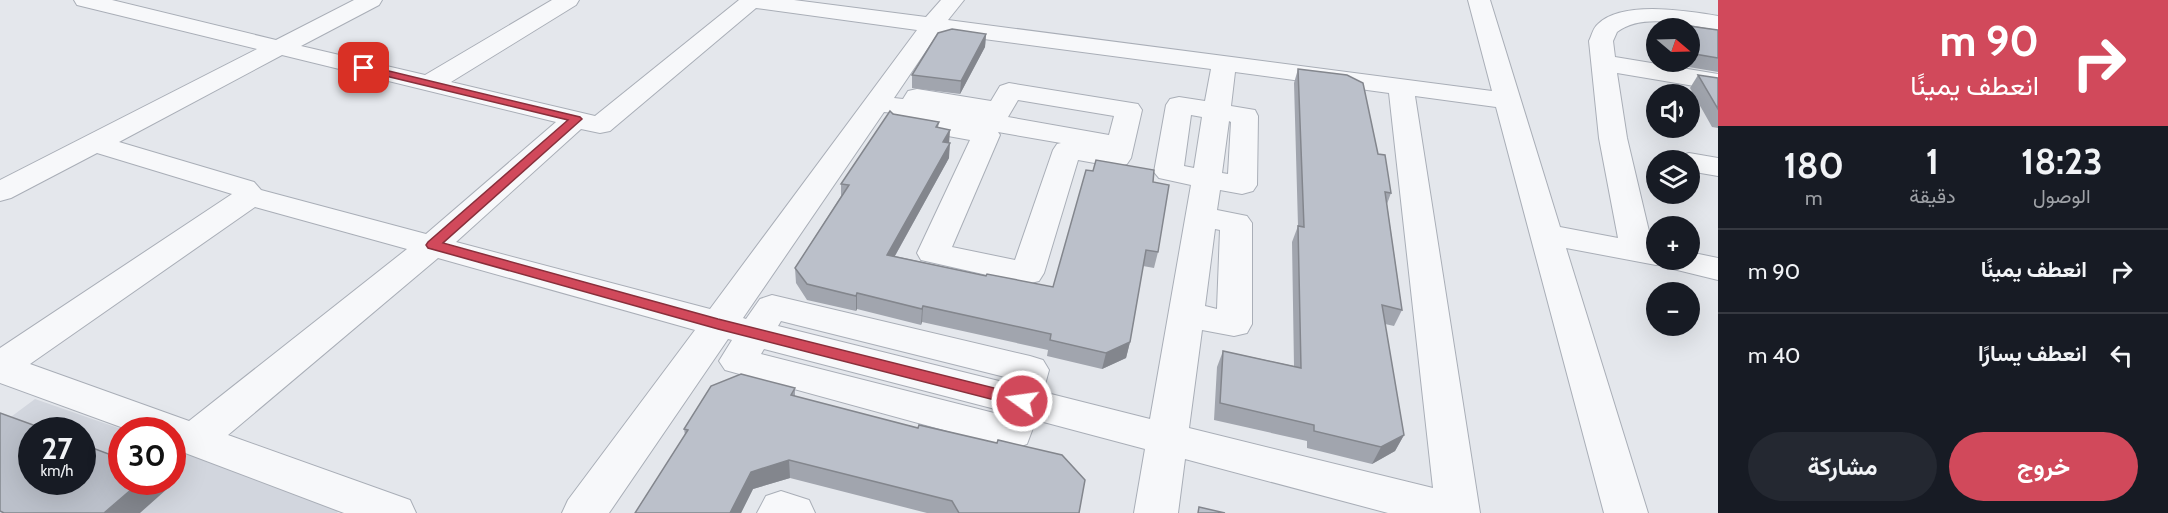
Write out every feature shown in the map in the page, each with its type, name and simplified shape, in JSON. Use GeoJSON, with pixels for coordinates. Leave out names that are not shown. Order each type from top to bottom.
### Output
{"type":"FeatureCollection","features":[{"type":"Feature","properties":{"kind":"street"},"geometry":{"type":"LineString","coordinates":[[86,0],[600,125],[750,0],[1509,101]]}},
{"type":"Feature","properties":{"kind":"street"},"geometry":{"type":"LineString","coordinates":[[0,192],[371,0]]}},
{"type":"Feature","properties":{"kind":"street"},"geometry":{"type":"LineString","coordinates":[[429,84],[568,0]]}},
{"type":"Feature","properties":{"kind":"street"},"geometry":{"type":"LineString","coordinates":[[584,513],[737,329],[877,103],[932,25],[953,0]]}},
{"type":"Feature","properties":{"kind":"street"},"geometry":{"type":"LineString","coordinates":[[1479,0],[1626,513]]}},
{"type":"Feature","properties":{"kind":"street"},"geometry":{"type":"LineString","coordinates":[[1646,250],[1613,138],[1602,31],[1607,24],[1619,16],[1633,14],[1718,23]]}},
{"type":"Feature","properties":{"kind":"street"},"geometry":{"type":"LineString","coordinates":[[1604,63],[1714,86]]}},
{"type":"Feature","properties":{"kind":"street"},"geometry":{"type":"LineString","coordinates":[[1156,513],[1224,64]]}},
{"type":"Feature","properties":{"kind":"street"},"geometry":{"type":"LineString","coordinates":[[93,143],[243,188],[250,196],[737,329],[1458,513],[1401,87]]}},
{"type":"Feature","properties":{"kind":"street"},"geometry":{"type":"LineString","coordinates":[[877,103],[910,108],[1120,145],[1117,158],[1067,150],[1027,273],[933,253],[986,135],[903,120],[910,108]]}},
{"type":"Feature","properties":{"kind":"street"},"geometry":{"type":"LineString","coordinates":[[186,429],[433,245],[576,119]]}},
{"type":"Feature","properties":{"kind":"street"},"geometry":{"type":"LineString","coordinates":[[1700,164],[1718,167]]}},
{"type":"Feature","properties":{"kind":"street"},"geometry":{"type":"LineString","coordinates":[[0,367],[250,196]]}},
{"type":"Feature","properties":{"kind":"street"},"geometry":{"type":"LineString","coordinates":[[1186,315],[1234,324],[1236,223],[1201,217]]}},
{"type":"Feature","properties":{"kind":"street"},"geometry":{"type":"LineString","coordinates":[[1546,234],[1646,253]]}},
{"type":"Feature","properties":{"kind":"street"},"geometry":{"type":"LineString","coordinates":[[1700,265],[1718,269]]}},
{"type":"Feature","properties":{"kind":"street"},"geometry":{"type":"LineString","coordinates":[[0,367],[136,417]]}},
{"type":"Feature","properties":{"kind":"street"},"geometry":{"type":"LineString","coordinates":[[186,435],[394,513]]}},
{"type":"Feature","properties":{"kind":"street"},"geometry":{"type":"LineString","coordinates":[[779,513],[781,509],[793,513]]}},
{"type":"Feature","properties":{"kind":"shaded area"},"geometry":{"type":"Polygon","coordinates":[[[35,399],[87,417],[18,417],[18,495],[96,495],[96,420],[108,424],[108,495],[186,495],[186,452],[343,506],[337,513],[0,513],[0,425],[35,399]]]}},
{"type":"Feature","properties":{"kind":"building"},"geometry":{"type":"Polygon","coordinates":[[[1700,28],[1718,30],[1718,58],[1700,55],[1700,28]]]}},
{"type":"Feature","properties":{"kind":"building"},"geometry":{"type":"Polygon","coordinates":[[[952,29],[986,34],[961,81],[912,75],[938,33],[952,29]]]}},
{"type":"Feature","properties":{"kind":"building"},"geometry":{"type":"Polygon","coordinates":[[[1298,69],[1347,75],[1363,83],[1378,154],[1385,155],[1391,193],[1385,192],[1402,310],[1382,305],[1404,435],[1381,447],[1314,431],[1314,425],[1220,403],[1223,351],[1301,368],[1298,226],[1304,227],[1298,69]]]}},
{"type":"Feature","properties":{"kind":"building"},"geometry":{"type":"Polygon","coordinates":[[[1698,75],[1718,78],[1718,109],[1698,75]]]}},
{"type":"Feature","properties":{"kind":"building"},"geometry":{"type":"Polygon","coordinates":[[[890,111],[893,114],[939,122],[936,127],[950,130],[943,142],[950,143],[887,255],[986,276],[987,274],[1053,287],[1086,170],[1093,171],[1096,160],[1154,170],[1153,182],[1169,185],[1158,252],[1146,250],[1130,342],[1106,353],[1050,340],[1051,334],[923,306],[922,309],[857,293],[856,296],[807,284],[795,268],[849,185],[841,184],[890,111]]]}},
{"type":"Feature","properties":{"kind":"building"},"geometry":{"type":"Polygon","coordinates":[[[741,374],[795,388],[791,395],[918,428],[919,425],[1062,455],[1085,480],[1079,513],[959,513],[952,501],[789,460],[751,472],[730,513],[635,513],[688,430],[684,429],[711,386],[741,374]]]}},
{"type":"Feature","properties":{"kind":"building"},"geometry":{"type":"Polygon","coordinates":[[[0,413],[18,420],[18,495],[96,495],[96,449],[108,454],[108,495],[125,495],[104,513],[4,513],[0,511],[0,413]]]}},
{"type":"Feature","properties":{"kind":"building"},"geometry":{"type":"Polygon","coordinates":[[[1199,507],[1225,513],[1198,513],[1199,507]]]}},
{"type":"Feature","properties":{"kind":"route"},"geometry":{"type":"LineString","coordinates":[[364,68],[576,119],[433,245],[718,324],[1022,401]]}}]}
